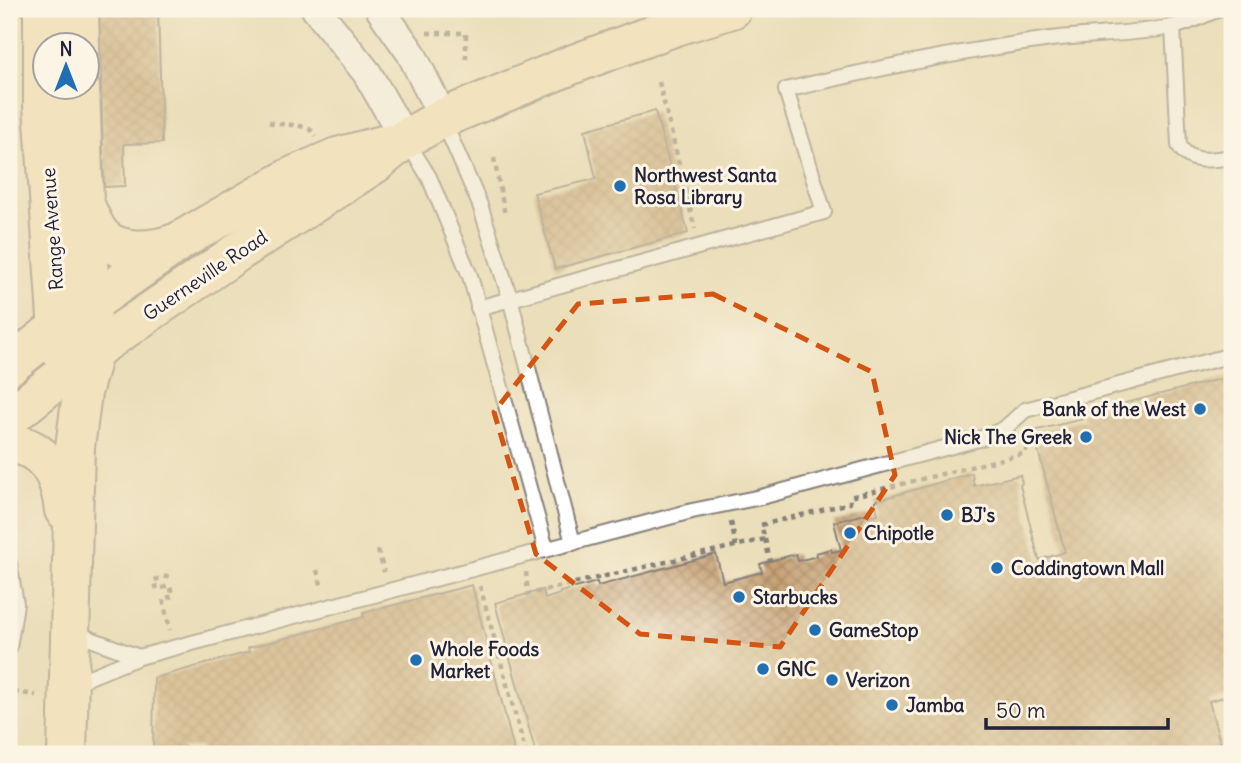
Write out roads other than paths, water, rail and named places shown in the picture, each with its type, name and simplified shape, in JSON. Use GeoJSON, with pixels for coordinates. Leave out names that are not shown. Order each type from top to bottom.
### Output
{"type":"FeatureCollection","features":[{"type":"Feature","properties":{"kind":"main road","name":"Range Avenue"},"geometry":{"type":"LineString","coordinates":[[43,9],[43,105],[61,376],[75,447]]}},
{"type":"Feature","properties":{"kind":"main road"},"geometry":{"type":"LineString","coordinates":[[79,9],[80,32]]}},
{"type":"Feature","properties":{"kind":"main road","name":"Guerneville Road"},"geometry":{"type":"LineString","coordinates":[[9,418],[94,350],[241,250],[376,163],[405,139],[443,118],[571,65],[676,26],[732,9]]}},
{"type":"Feature","properties":{"kind":"main road","name":"Range Avenue"},"geometry":{"type":"LineString","coordinates":[[68,754],[53,690],[72,632],[75,447],[82,393],[94,350],[80,102]]}},
{"type":"Feature","properties":{"kind":"main road","name":"Guerneville Road"},"geometry":{"type":"LineString","coordinates":[[9,366],[58,327],[183,239],[290,177],[337,157],[405,139]]}},
{"type":"Feature","properties":{"kind":"main road"},"geometry":{"type":"LineString","coordinates":[[84,203],[100,234],[112,243],[128,248],[160,249],[183,239]]}},
{"type":"Feature","properties":{"kind":"main road"},"geometry":{"type":"LineString","coordinates":[[9,443],[21,444],[36,451],[54,470],[62,492],[72,575]]}},
{"type":"Feature","properties":{"kind":"street"},"geometry":{"type":"LineString","coordinates":[[316,9],[367,73],[405,139]]}},
{"type":"Feature","properties":{"kind":"street"},"geometry":{"type":"LineString","coordinates":[[380,9],[411,53],[443,118]]}},
{"type":"Feature","properties":{"kind":"lane"},"geometry":{"type":"LineString","coordinates":[[478,308],[824,212],[786,90],[880,67],[967,51],[1173,27],[1222,9]]}},
{"type":"Feature","properties":{"kind":"lane"},"geometry":{"type":"LineString","coordinates":[[1173,27],[1177,139],[1183,152],[1196,159],[1232,157]]}},
{"type":"Feature","properties":{"kind":"lane"},"geometry":{"type":"LineString","coordinates":[[443,118],[480,205],[510,298],[573,543]]}},
{"type":"Feature","properties":{"kind":"lane"},"geometry":{"type":"LineString","coordinates":[[405,139],[429,177],[470,276],[546,549]]}},
{"type":"Feature","properties":{"kind":"lane"},"geometry":{"type":"LineString","coordinates":[[53,690],[139,657],[692,511],[761,498],[982,438],[1004,429],[1025,410],[1232,355]]}},
{"type":"Feature","properties":{"kind":"lane"},"geometry":{"type":"LineString","coordinates":[[9,563],[16,604],[9,648]]}},
{"type":"Feature","properties":{"kind":"lane"},"geometry":{"type":"LineString","coordinates":[[72,632],[139,657]]}},
{"type":"Feature","properties":{"kind":"place","name":"Northwest Santa Rosa Library"},"geometry":{"type":"Point","coordinates":[620,186]}},
{"type":"Feature","properties":{"kind":"place","name":"Bank of the West"},"geometry":{"type":"Point","coordinates":[1200,409]}},
{"type":"Feature","properties":{"kind":"place","name":"Nick The Greek"},"geometry":{"type":"Point","coordinates":[1086,437]}},
{"type":"Feature","properties":{"kind":"place","name":"BJ's"},"geometry":{"type":"Point","coordinates":[947,515]}},
{"type":"Feature","properties":{"kind":"place","name":"Chipotle"},"geometry":{"type":"Point","coordinates":[850,533]}},
{"type":"Feature","properties":{"kind":"place","name":"Coddingtown Mall"},"geometry":{"type":"Point","coordinates":[997,568]}},
{"type":"Feature","properties":{"kind":"place","name":"Starbucks"},"geometry":{"type":"Point","coordinates":[739,597]}},
{"type":"Feature","properties":{"kind":"place","name":"GameStop"},"geometry":{"type":"Point","coordinates":[815,630]}},
{"type":"Feature","properties":{"kind":"place","name":"Whole Foods Market"},"geometry":{"type":"Point","coordinates":[416,660]}},
{"type":"Feature","properties":{"kind":"place","name":"GNC"},"geometry":{"type":"Point","coordinates":[763,669]}},
{"type":"Feature","properties":{"kind":"place","name":"Verizon"},"geometry":{"type":"Point","coordinates":[832,680]}},
{"type":"Feature","properties":{"kind":"place","name":"Jamba"},"geometry":{"type":"Point","coordinates":[892,705]}}]}
